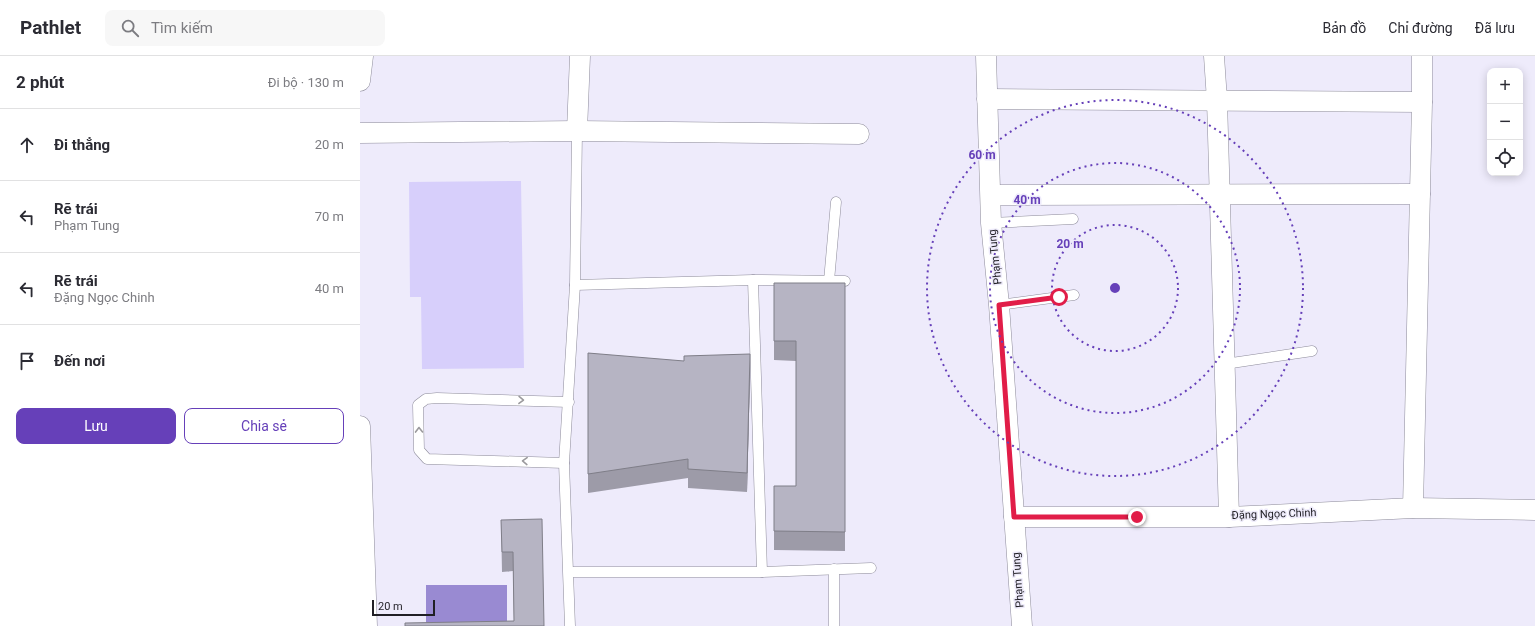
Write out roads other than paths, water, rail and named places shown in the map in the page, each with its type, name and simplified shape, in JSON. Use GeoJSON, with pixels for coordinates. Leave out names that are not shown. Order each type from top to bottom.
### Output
{"type":"FeatureCollection","features":[{"type":"Feature","properties":{"kind":"street"},"geometry":{"type":"LineString","coordinates":[[360,81],[363,56]]}},
{"type":"Feature","properties":{"kind":"street"},"geometry":{"type":"LineString","coordinates":[[577,131],[580,56]]}},
{"type":"Feature","properties":{"kind":"street","name":"Phạm Tung"},"geometry":{"type":"LineString","coordinates":[[986,56],[991,224],[999,305],[1022,626]]}},
{"type":"Feature","properties":{"kind":"street"},"geometry":{"type":"LineString","coordinates":[[1214,56],[1217,100],[1229,516]]}},
{"type":"Feature","properties":{"kind":"street"},"geometry":{"type":"LineString","coordinates":[[1413,508],[1422,56]]}},
{"type":"Feature","properties":{"kind":"street"},"geometry":{"type":"LineString","coordinates":[[987,98],[1422,102]]}},
{"type":"Feature","properties":{"kind":"street"},"geometry":{"type":"LineString","coordinates":[[360,133],[577,131],[859,134]]}},
{"type":"Feature","properties":{"kind":"street"},"geometry":{"type":"LineString","coordinates":[[991,195],[1420,194]]}},
{"type":"Feature","properties":{"kind":"street"},"geometry":{"type":"LineString","coordinates":[[360,426],[367,626]]}},
{"type":"Feature","properties":{"kind":"street","name":"Đặng Ngọc Chinh"},"geometry":{"type":"LineString","coordinates":[[1014,517],[1229,516],[1413,508],[1535,510]]}},
{"type":"Feature","properties":{"kind":"lane"},"geometry":{"type":"LineString","coordinates":[[570,626],[564,462],[569,402],[575,285],[577,131]]}},
{"type":"Feature","properties":{"kind":"lane"},"geometry":{"type":"LineString","coordinates":[[830,281],[836,202]]}},
{"type":"Feature","properties":{"kind":"lane"},"geometry":{"type":"LineString","coordinates":[[991,224],[1073,219]]}},
{"type":"Feature","properties":{"kind":"lane"},"geometry":{"type":"LineString","coordinates":[[575,285],[753,280],[845,281]]}},
{"type":"Feature","properties":{"kind":"lane"},"geometry":{"type":"LineString","coordinates":[[753,280],[762,572]]}},
{"type":"Feature","properties":{"kind":"lane"},"geometry":{"type":"LineString","coordinates":[[999,305],[1074,295]]}},
{"type":"Feature","properties":{"kind":"lane"},"geometry":{"type":"LineString","coordinates":[[1224,364],[1312,351]]}},
{"type":"Feature","properties":{"kind":"lane"},"geometry":{"type":"LineString","coordinates":[[564,462],[427,458],[419,450],[418,405],[426,399],[437,398],[569,402]]}},
{"type":"Feature","properties":{"kind":"lane"},"geometry":{"type":"LineString","coordinates":[[569,572],[762,572],[871,568]]}},
{"type":"Feature","properties":{"kind":"lane"},"geometry":{"type":"LineString","coordinates":[[834,569],[834,626]]}}]}
